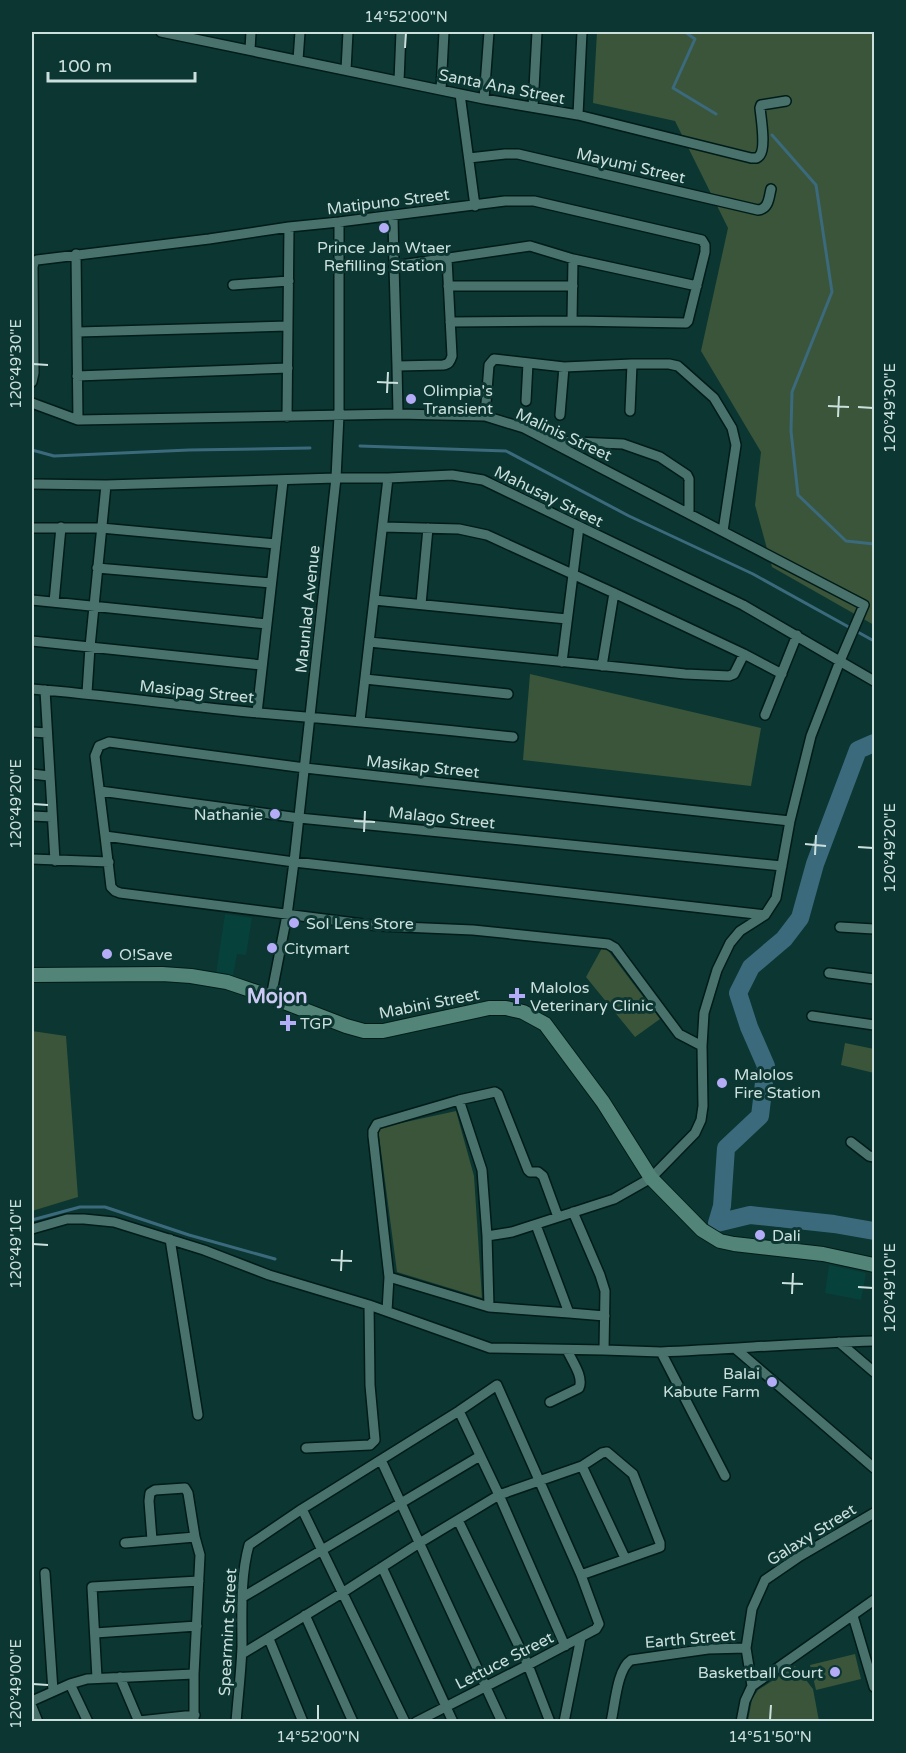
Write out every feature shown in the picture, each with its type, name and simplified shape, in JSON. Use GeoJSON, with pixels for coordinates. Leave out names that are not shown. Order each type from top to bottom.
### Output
{"type":"FeatureCollection","features":[{"type":"Feature","properties":{"kind":"main road","name":"Mabini Street"},"geometry":{"type":"LineString","coordinates":[[32,975],[162,974],[227,982],[364,1031],[383,1031],[489,1008],[507,1008],[523,1012],[545,1024],[603,1102],[651,1178],[702,1230],[720,1241],[756,1248],[823,1254],[874,1265]]}},
{"type":"Feature","properties":{"kind":"street","name":"Santa Ana Street"},"geometry":{"type":"LineString","coordinates":[[163,32],[209,36],[250,50],[484,99],[578,115],[743,157],[756,158],[760,156],[763,149],[761,105],[786,101]]}},
{"type":"Feature","properties":{"kind":"street"},"geometry":{"type":"LineString","coordinates":[[250,50],[251,32]]}},
{"type":"Feature","properties":{"kind":"street"},"geometry":{"type":"LineString","coordinates":[[298,60],[300,32]]}},
{"type":"Feature","properties":{"kind":"street"},"geometry":{"type":"LineString","coordinates":[[346,70],[348,32]]}},
{"type":"Feature","properties":{"kind":"street"},"geometry":{"type":"LineString","coordinates":[[399,81],[401,32]]}},
{"type":"Feature","properties":{"kind":"street"},"geometry":{"type":"LineString","coordinates":[[441,90],[444,32]]}},
{"type":"Feature","properties":{"kind":"street"},"geometry":{"type":"LineString","coordinates":[[484,99],[489,32]]}},
{"type":"Feature","properties":{"kind":"street"},"geometry":{"type":"LineString","coordinates":[[533,107],[537,32]]}},
{"type":"Feature","properties":{"kind":"street"},"geometry":{"type":"LineString","coordinates":[[578,115],[582,32]]}},
{"type":"Feature","properties":{"kind":"street"},"geometry":{"type":"LineString","coordinates":[[460,94],[475,206]]}},
{"type":"Feature","properties":{"kind":"street","name":"Mayumi Street"},"geometry":{"type":"LineString","coordinates":[[469,159],[518,154],[758,210],[766,207],[771,189]]}},
{"type":"Feature","properties":{"kind":"street","name":"Matipuno Street"},"geometry":{"type":"LineString","coordinates":[[32,382],[34,373],[34,262],[76,254],[505,201],[534,201],[702,240],[705,252],[697,286]]}},
{"type":"Feature","properties":{"kind":"street"},"geometry":{"type":"LineString","coordinates":[[393,216],[398,414]]}},
{"type":"Feature","properties":{"kind":"street","name":"Maunlad Avenue"},"geometry":{"type":"LineString","coordinates":[[271,997],[287,915],[294,862],[336,478],[339,415],[339,222]]}},
{"type":"Feature","properties":{"kind":"street"},"geometry":{"type":"LineString","coordinates":[[287,417],[289,226]]}},
{"type":"Feature","properties":{"kind":"street"},"geometry":{"type":"LineString","coordinates":[[394,266],[530,246],[573,259],[697,286],[686,323],[450,322]]}},
{"type":"Feature","properties":{"kind":"street"},"geometry":{"type":"LineString","coordinates":[[32,403],[78,420],[76,254]]}},
{"type":"Feature","properties":{"kind":"street"},"geometry":{"type":"LineString","coordinates":[[397,366],[447,364],[450,361],[452,356],[447,259]]}},
{"type":"Feature","properties":{"kind":"street"},"geometry":{"type":"LineString","coordinates":[[572,321],[573,259]]}},
{"type":"Feature","properties":{"kind":"street"},"geometry":{"type":"LineString","coordinates":[[233,285],[289,281]]}},
{"type":"Feature","properties":{"kind":"street"},"geometry":{"type":"LineString","coordinates":[[448,286],[573,286]]}},
{"type":"Feature","properties":{"kind":"street"},"geometry":{"type":"LineString","coordinates":[[78,332],[288,326]]}},
{"type":"Feature","properties":{"kind":"street"},"geometry":{"type":"LineString","coordinates":[[485,416],[489,365],[494,359],[564,368],[632,364],[678,366],[714,398],[732,428],[736,445],[723,531]]}},
{"type":"Feature","properties":{"kind":"street"},"geometry":{"type":"LineString","coordinates":[[526,401],[528,363]]}},
{"type":"Feature","properties":{"kind":"street"},"geometry":{"type":"LineString","coordinates":[[630,411],[632,364]]}},
{"type":"Feature","properties":{"kind":"street"},"geometry":{"type":"LineString","coordinates":[[77,376],[288,368]]}},
{"type":"Feature","properties":{"kind":"street"},"geometry":{"type":"LineString","coordinates":[[560,415],[564,368]]}},
{"type":"Feature","properties":{"kind":"street","name":"Malinis Street"},"geometry":{"type":"LineString","coordinates":[[78,420],[398,414],[485,416],[524,428],[863,603],[864,607],[840,661]]}},
{"type":"Feature","properties":{"kind":"street"},"geometry":{"type":"LineString","coordinates":[[548,440],[618,443],[660,457],[687,475],[689,479],[688,513]]}},
{"type":"Feature","properties":{"kind":"street","name":"Mahusay Street"},"geometry":{"type":"LineString","coordinates":[[32,484],[106,485],[452,475],[483,480],[743,605],[874,681]]}},
{"type":"Feature","properties":{"kind":"street"},"geometry":{"type":"LineString","coordinates":[[360,721],[388,478]]}},
{"type":"Feature","properties":{"kind":"street"},"geometry":{"type":"LineString","coordinates":[[257,713],[283,481]]}},
{"type":"Feature","properties":{"kind":"street"},"geometry":{"type":"LineString","coordinates":[[87,693],[100,528],[106,485]]}},
{"type":"Feature","properties":{"kind":"street"},"geometry":{"type":"LineString","coordinates":[[54,602],[61,527]]}},
{"type":"Feature","properties":{"kind":"street"},"geometry":{"type":"LineString","coordinates":[[383,527],[459,529],[488,535],[744,654],[782,674]]}},
{"type":"Feature","properties":{"kind":"street"},"geometry":{"type":"LineString","coordinates":[[562,662],[579,527]]}},
{"type":"Feature","properties":{"kind":"street"},"geometry":{"type":"LineString","coordinates":[[32,528],[100,528],[276,544]]}},
{"type":"Feature","properties":{"kind":"street"},"geometry":{"type":"LineString","coordinates":[[421,604],[428,528]]}},
{"type":"Feature","properties":{"kind":"street"},"geometry":{"type":"LineString","coordinates":[[98,568],[271,583]]}},
{"type":"Feature","properties":{"kind":"street"},"geometry":{"type":"LineString","coordinates":[[602,666],[614,593]]}},
{"type":"Feature","properties":{"kind":"street"},"geometry":{"type":"LineString","coordinates":[[32,600],[267,624]]}},
{"type":"Feature","properties":{"kind":"street"},"geometry":{"type":"LineString","coordinates":[[374,600],[567,619]]}},
{"type":"Feature","properties":{"kind":"street"},"geometry":{"type":"LineString","coordinates":[[765,716],[797,635]]}},
{"type":"Feature","properties":{"kind":"street"},"geometry":{"type":"LineString","coordinates":[[32,641],[262,665]]}},
{"type":"Feature","properties":{"kind":"street"},"geometry":{"type":"LineString","coordinates":[[369,642],[602,666],[729,676],[734,674],[744,654]]}},
{"type":"Feature","properties":{"kind":"street"},"geometry":{"type":"LineString","coordinates":[[487,1236],[512,1232],[614,1199],[651,1178],[695,1133],[701,1120],[703,1106],[704,1013],[717,970],[730,943],[740,931],[765,915],[776,898],[790,821],[811,736],[840,661]]}},
{"type":"Feature","properties":{"kind":"street"},"geometry":{"type":"LineString","coordinates":[[365,679],[508,694]]}},
{"type":"Feature","properties":{"kind":"street","name":"Masipag Street"},"geometry":{"type":"LineString","coordinates":[[32,689],[513,737]]}},
{"type":"Feature","properties":{"kind":"street"},"geometry":{"type":"LineString","coordinates":[[45,690],[55,861]]}},
{"type":"Feature","properties":{"kind":"street"},"geometry":{"type":"LineString","coordinates":[[32,732],[47,733]]}},
{"type":"Feature","properties":{"kind":"street","name":"Masikap Street"},"geometry":{"type":"LineString","coordinates":[[100,791],[95,756],[99,746],[109,742],[305,768],[790,821]]}},
{"type":"Feature","properties":{"kind":"street"},"geometry":{"type":"LineString","coordinates":[[32,774],[50,776]]}},
{"type":"Feature","properties":{"kind":"street"},"geometry":{"type":"LineString","coordinates":[[100,791],[111,887],[115,891],[379,926],[473,930],[608,944],[615,948],[679,1034],[702,1046]]}},
{"type":"Feature","properties":{"kind":"street","name":"Malago Street"},"geometry":{"type":"LineString","coordinates":[[100,791],[299,818],[782,866]]}},
{"type":"Feature","properties":{"kind":"street"},"geometry":{"type":"LineString","coordinates":[[32,816],[52,817]]}},
{"type":"Feature","properties":{"kind":"street"},"geometry":{"type":"LineString","coordinates":[[105,836],[294,862],[765,915]]}},
{"type":"Feature","properties":{"kind":"street"},"geometry":{"type":"LineString","coordinates":[[32,859],[109,862]]}},
{"type":"Feature","properties":{"kind":"street"},"geometry":{"type":"LineString","coordinates":[[840,927],[874,929]]}},
{"type":"Feature","properties":{"kind":"street"},"geometry":{"type":"LineString","coordinates":[[829,973],[874,979]]}},
{"type":"Feature","properties":{"kind":"street"},"geometry":{"type":"LineString","coordinates":[[812,1016],[874,1025]]}},
{"type":"Feature","properties":{"kind":"street"},"geometry":{"type":"LineString","coordinates":[[387,1311],[389,1277],[373,1131],[377,1124],[492,1091],[498,1094],[528,1170],[538,1172],[543,1176],[558,1217]]}},
{"type":"Feature","properties":{"kind":"street"},"geometry":{"type":"LineString","coordinates":[[459,1100],[482,1170],[489,1307]]}},
{"type":"Feature","properties":{"kind":"street"},"geometry":{"type":"LineString","coordinates":[[851,1142],[869,1156],[874,1157]]}},
{"type":"Feature","properties":{"kind":"street"},"geometry":{"type":"LineString","coordinates":[[573,1212],[605,1291],[604,1350]]}},
{"type":"Feature","properties":{"kind":"street"},"geometry":{"type":"LineString","coordinates":[[32,1229],[67,1219],[114,1222],[204,1250],[269,1275],[369,1305],[490,1347],[661,1352],[874,1341]]}},
{"type":"Feature","properties":{"kind":"street"},"geometry":{"type":"LineString","coordinates":[[536,1225],[569,1313]]}},
{"type":"Feature","properties":{"kind":"street"},"geometry":{"type":"LineString","coordinates":[[170,1239],[198,1414]]}},
{"type":"Feature","properties":{"kind":"street"},"geometry":{"type":"LineString","coordinates":[[389,1277],[489,1307],[605,1316]]}},
{"type":"Feature","properties":{"kind":"street"},"geometry":{"type":"LineString","coordinates":[[306,1448],[370,1445],[375,1440],[370,1385],[369,1305]]}},
{"type":"Feature","properties":{"kind":"street"},"geometry":{"type":"LineString","coordinates":[[838,1342],[874,1372]]}},
{"type":"Feature","properties":{"kind":"street"},"geometry":{"type":"LineString","coordinates":[[736,1348],[874,1468]]}},
{"type":"Feature","properties":{"kind":"street"},"geometry":{"type":"LineString","coordinates":[[550,1402],[581,1386],[581,1379],[567,1350]]}},
{"type":"Feature","properties":{"kind":"street"},"geometry":{"type":"LineString","coordinates":[[661,1352],[724,1476]]}},
{"type":"Feature","properties":{"kind":"street"},"geometry":{"type":"LineString","coordinates":[[242,1654],[269,1639],[305,1615],[342,1593],[421,1542],[499,1495],[540,1482],[582,1466],[602,1453],[607,1452],[633,1474],[660,1545],[659,1548],[581,1575],[540,1482],[497,1385],[459,1412],[302,1509],[342,1593],[405,1722]]}},
{"type":"Feature","properties":{"kind":"street"},"geometry":{"type":"LineString","coordinates":[[459,1412],[499,1495],[565,1646]]}},
{"type":"Feature","properties":{"kind":"street"},"geometry":{"type":"LineString","coordinates":[[243,1597],[480,1456]]}},
{"type":"Feature","properties":{"kind":"street"},"geometry":{"type":"LineString","coordinates":[[381,1460],[421,1542],[502,1722]]}},
{"type":"Feature","properties":{"kind":"street"},"geometry":{"type":"LineString","coordinates":[[582,1466],[625,1558]]}},
{"type":"Feature","properties":{"kind":"street"},"geometry":{"type":"LineString","coordinates":[[120,1677],[139,1721],[195,1718],[194,1674],[201,1555],[185,1488],[155,1490],[150,1493],[152,1540]]}},
{"type":"Feature","properties":{"kind":"street","name":"Spearmint Street"},"geometry":{"type":"LineString","coordinates":[[237,1722],[246,1554],[249,1545],[302,1509]]}},
{"type":"Feature","properties":{"kind":"street","name":"Galaxy Street"},"geometry":{"type":"LineString","coordinates":[[752,1686],[746,1648],[752,1609],[765,1580],[800,1556],[874,1513]]}},
{"type":"Feature","properties":{"kind":"street"},"geometry":{"type":"LineString","coordinates":[[459,1520],[528,1665],[550,1722]]}},
{"type":"Feature","properties":{"kind":"street"},"geometry":{"type":"LineString","coordinates":[[125,1543],[195,1537]]}},
{"type":"Feature","properties":{"kind":"street"},"geometry":{"type":"LineString","coordinates":[[382,1567],[453,1722]]}},
{"type":"Feature","properties":{"kind":"street"},"geometry":{"type":"LineString","coordinates":[[45,1573],[53,1691]]}},
{"type":"Feature","properties":{"kind":"street","name":"Lettuce Street"},"geometry":{"type":"LineString","coordinates":[[416,1722],[596,1629],[599,1620],[581,1575]]}},
{"type":"Feature","properties":{"kind":"street"},"geometry":{"type":"LineString","coordinates":[[97,1678],[92,1587],[199,1581]]}},
{"type":"Feature","properties":{"kind":"street"},"geometry":{"type":"LineString","coordinates":[[741,1722],[745,1701],[752,1686],[874,1600]]}},
{"type":"Feature","properties":{"kind":"street"},"geometry":{"type":"LineString","coordinates":[[305,1615],[352,1722]]}},
{"type":"Feature","properties":{"kind":"street"},"geometry":{"type":"LineString","coordinates":[[852,1616],[874,1687]]}},
{"type":"Feature","properties":{"kind":"street"},"geometry":{"type":"LineString","coordinates":[[95,1633],[197,1626]]}},
{"type":"Feature","properties":{"kind":"street"},"geometry":{"type":"LineString","coordinates":[[564,1722],[581,1637]]}},
{"type":"Feature","properties":{"kind":"street"},"geometry":{"type":"LineString","coordinates":[[269,1639],[303,1722]]}},
{"type":"Feature","properties":{"kind":"street","name":"Earth Street"},"geometry":{"type":"LineString","coordinates":[[611,1722],[620,1676],[626,1663],[631,1660],[708,1649],[746,1648]]}},
{"type":"Feature","properties":{"kind":"street"},"geometry":{"type":"LineString","coordinates":[[32,1701],[87,1679],[194,1674]]}},
{"type":"Feature","properties":{"kind":"street"},"geometry":{"type":"LineString","coordinates":[[70,1684],[87,1722]]}},
{"type":"Feature","properties":{"kind":"street"},"geometry":{"type":"LineString","coordinates":[[32,1707],[38,1722]]}},
{"type":"Feature","properties":{"kind":"shaded area"},"geometry":{"type":"Polygon","coordinates":[[[597,32],[874,32],[874,625],[772,567],[755,505],[761,452],[701,351],[728,228],[675,121],[593,103],[597,32]]]}},
{"type":"Feature","properties":{"kind":"shaded area"},"geometry":{"type":"Polygon","coordinates":[[[530,674],[761,728],[751,786],[523,760],[530,674]]]}},
{"type":"Feature","properties":{"kind":"shaded area"},"geometry":{"type":"Polygon","coordinates":[[[225,914],[252,918],[246,955],[237,954],[233,976],[216,974],[225,914]]]}},
{"type":"Feature","properties":{"kind":"shaded area"},"geometry":{"type":"Polygon","coordinates":[[[602,948],[607,949],[660,1019],[635,1037],[586,977],[602,948]]]}},
{"type":"Feature","properties":{"kind":"shaded area"},"geometry":{"type":"Polygon","coordinates":[[[32,1031],[66,1036],[78,1197],[32,1211],[32,1031]]]}},
{"type":"Feature","properties":{"kind":"shaded area"},"geometry":{"type":"Polygon","coordinates":[[[845,1043],[874,1049],[874,1073],[841,1065],[845,1043]]]}},
{"type":"Feature","properties":{"kind":"shaded area"},"geometry":{"type":"Polygon","coordinates":[[[456,1111],[474,1176],[482,1298],[397,1272],[378,1128],[456,1111]]]}},
{"type":"Feature","properties":{"kind":"shaded area"},"geometry":{"type":"Polygon","coordinates":[[[829,1265],[866,1273],[861,1300],[825,1293],[829,1265]]]}},
{"type":"Feature","properties":{"kind":"shaded area","name":"Basketball Court"},"geometry":{"type":"Polygon","coordinates":[[[855,1654],[861,1679],[816,1690],[810,1665],[855,1654]]]}},
{"type":"Feature","properties":{"kind":"shaded area"},"geometry":{"type":"Polygon","coordinates":[[[795,1666],[813,1689],[819,1721],[748,1721],[752,1699],[758,1690],[795,1666]]]}},
{"type":"Feature","properties":{"kind":"waterway"},"geometry":{"type":"LineString","coordinates":[[685,32],[695,39],[673,88],[716,114]]}},
{"type":"Feature","properties":{"kind":"waterway"},"geometry":{"type":"LineString","coordinates":[[772,135],[816,185],[832,292],[792,392],[791,431],[798,495],[846,541],[874,544]]}},
{"type":"Feature","properties":{"kind":"waterway"},"geometry":{"type":"LineString","coordinates":[[360,446],[506,451],[629,516],[753,574],[874,641]]}},
{"type":"Feature","properties":{"kind":"waterway"},"geometry":{"type":"LineString","coordinates":[[32,450],[54,456],[310,448]]}},
{"type":"Feature","properties":{"kind":"waterway"},"geometry":{"type":"LineString","coordinates":[[874,743],[858,750],[815,864],[800,918],[784,939],[751,967],[738,993],[749,1027],[766,1066],[760,1116],[726,1148],[722,1206],[717,1223],[750,1215],[834,1224],[874,1231]]}},
{"type":"Feature","properties":{"kind":"waterway"},"geometry":{"type":"LineString","coordinates":[[32,1220],[80,1207],[105,1207],[189,1235],[275,1259]]}},
{"type":"Feature","properties":{"kind":"place","name":"Prince Jam Wtaer Refilling Station"},"geometry":{"type":"Point","coordinates":[384,228]}},
{"type":"Feature","properties":{"kind":"place","name":"Olimpia's Transient"},"geometry":{"type":"Point","coordinates":[411,399]}},
{"type":"Feature","properties":{"kind":"place","name":"Nathanie"},"geometry":{"type":"Point","coordinates":[275,814]}},
{"type":"Feature","properties":{"kind":"place","name":"Sol Lens Store"},"geometry":{"type":"Point","coordinates":[294,923]}},
{"type":"Feature","properties":{"kind":"place","name":"Citymart"},"geometry":{"type":"Point","coordinates":[272,948]}},
{"type":"Feature","properties":{"kind":"place","name":"O!Save"},"geometry":{"type":"Point","coordinates":[107,954]}},
{"type":"Feature","properties":{"kind":"place","name":"Malolos Veterinary Clinic"},"geometry":{"type":"Point","coordinates":[517,996]}},
{"type":"Feature","properties":{"kind":"place","name":"TGP"},"geometry":{"type":"Point","coordinates":[288,1023]}},
{"type":"Feature","properties":{"kind":"place","name":"Malolos Fire Station"},"geometry":{"type":"Point","coordinates":[722,1083]}},
{"type":"Feature","properties":{"kind":"place","name":"Dali"},"geometry":{"type":"Point","coordinates":[760,1235]}},
{"type":"Feature","properties":{"kind":"place","name":"Balai Kabute Farm"},"geometry":{"type":"Point","coordinates":[772,1382]}},
{"type":"Feature","properties":{"kind":"place","name":"Basketball Court"},"geometry":{"type":"Point","coordinates":[835,1672]}},
{"type":"Feature","properties":{"kind":"district","name":"Mojon"},"geometry":{"type":"Point","coordinates":[277,996]}}]}
